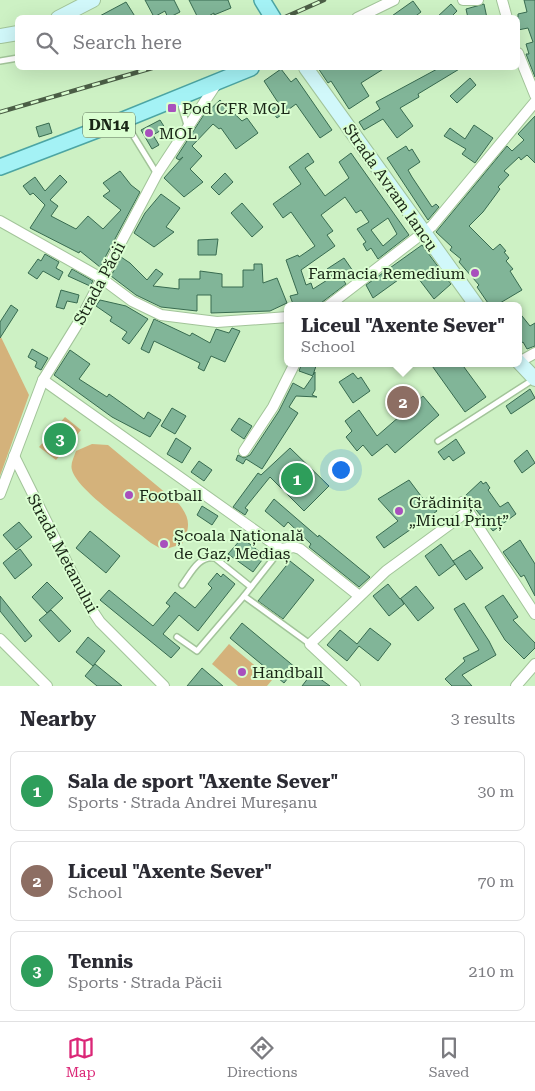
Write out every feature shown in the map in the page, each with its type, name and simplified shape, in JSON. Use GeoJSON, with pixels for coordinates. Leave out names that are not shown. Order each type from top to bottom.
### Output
{"type":"FeatureCollection","features":[{"type":"Feature","properties":{"kind":"main road"},"geometry":{"type":"LineString","coordinates":[[64,15],[94,0]]}},
{"type":"Feature","properties":{"kind":"main road"},"geometry":{"type":"LineString","coordinates":[[0,36],[15,34]]}},
{"type":"Feature","properties":{"kind":"main road","name":"DN14"},"geometry":{"type":"LineString","coordinates":[[0,167],[246,70]]}},
{"type":"Feature","properties":{"kind":"main road","name":"Strada Avram Iancu"},"geometry":{"type":"LineString","coordinates":[[307,70],[474,302]]}},
{"type":"Feature","properties":{"kind":"main road"},"geometry":{"type":"LineString","coordinates":[[522,364],[535,379]]}},
{"type":"Feature","properties":{"kind":"street"},"geometry":{"type":"LineString","coordinates":[[364,15],[394,0]]}},
{"type":"Feature","properties":{"kind":"street"},"geometry":{"type":"LineString","coordinates":[[463,0],[478,0]]}},
{"type":"Feature","properties":{"kind":"street"},"geometry":{"type":"LineString","coordinates":[[502,0],[506,15]]}},
{"type":"Feature","properties":{"kind":"street"},"geometry":{"type":"LineString","coordinates":[[520,58],[535,95]]}},
{"type":"Feature","properties":{"kind":"street","name":"Strada Păcii"},"geometry":{"type":"LineString","coordinates":[[0,494],[43,380],[80,320],[157,174],[187,125],[217,82]]}},
{"type":"Feature","properties":{"kind":"street"},"geometry":{"type":"LineString","coordinates":[[333,302],[424,233],[535,102]]}},
{"type":"Feature","properties":{"kind":"street"},"geometry":{"type":"LineString","coordinates":[[0,220],[101,278],[132,301],[161,315],[217,322],[284,317]]}},
{"type":"Feature","properties":{"kind":"street"},"geometry":{"type":"LineString","coordinates":[[522,360],[535,353]]}},
{"type":"Feature","properties":{"kind":"street"},"geometry":{"type":"LineString","coordinates":[[244,451],[273,407],[293,367]]}},
{"type":"Feature","properties":{"kind":"street"},"geometry":{"type":"LineString","coordinates":[[43,380],[281,550],[294,547],[300,549],[358,595]]}},
{"type":"Feature","properties":{"kind":"street","name":"Strada Metanului"},"geometry":{"type":"LineString","coordinates":[[14,456],[86,601],[100,622],[164,686]]}},
{"type":"Feature","properties":{"kind":"street"},"geometry":{"type":"LineString","coordinates":[[462,502],[535,614]]}},
{"type":"Feature","properties":{"kind":"street"},"geometry":{"type":"LineString","coordinates":[[354,686],[310,644],[358,595],[386,571],[468,511]]}},
{"type":"Feature","properties":{"kind":"street"},"geometry":{"type":"LineString","coordinates":[[0,639],[46,686]]}},
{"type":"Feature","properties":{"kind":"street"},"geometry":{"type":"LineString","coordinates":[[516,686],[535,664]]}},
{"type":"Feature","properties":{"kind":"lane"},"geometry":{"type":"LineString","coordinates":[[0,62],[15,59]]}},
{"type":"Feature","properties":{"kind":"lane"},"geometry":{"type":"LineString","coordinates":[[178,98],[187,125]]}},
{"type":"Feature","properties":{"kind":"lane"},"geometry":{"type":"LineString","coordinates":[[123,120],[157,174]]}},
{"type":"Feature","properties":{"kind":"lane"},"geometry":{"type":"LineString","coordinates":[[438,441],[535,379]]}},
{"type":"Feature","properties":{"kind":"lane"},"geometry":{"type":"LineString","coordinates":[[177,637],[197,651],[281,550]]}},
{"type":"Feature","properties":{"kind":"lane"},"geometry":{"type":"LineString","coordinates":[[182,585],[200,561],[209,557],[215,558],[251,587]]}},
{"type":"Feature","properties":{"kind":"lane"},"geometry":{"type":"LineString","coordinates":[[244,596],[310,644]]}},
{"type":"Feature","properties":{"kind":"shaded area"},"geometry":{"type":"Polygon","coordinates":[[[0,335],[29,395],[0,476],[0,335]]]}},
{"type":"Feature","properties":{"kind":"shaded area"},"geometry":{"type":"Polygon","coordinates":[[[65,417],[81,430],[56,460],[39,447],[65,417]]]}},
{"type":"Feature","properties":{"kind":"shaded area","name":"Football"},"geometry":{"type":"Polygon","coordinates":[[[92,444],[108,445],[179,504],[186,514],[188,524],[187,533],[182,544],[163,550],[119,519],[84,488],[72,470],[72,463],[76,451],[92,444]]]}},
{"type":"Feature","properties":{"kind":"shaded area","name":"Handball"},"geometry":{"type":"Polygon","coordinates":[[[229,644],[272,680],[267,686],[238,686],[212,664],[229,644]]]}},
{"type":"Feature","properties":{"kind":"building"},"geometry":{"type":"Polygon","coordinates":[[[145,0],[174,0],[180,12],[174,15],[167,15],[165,11],[153,15],[145,0]]]}},
{"type":"Feature","properties":{"kind":"building"},"geometry":{"type":"Polygon","coordinates":[[[189,0],[228,0],[231,8],[214,15],[214,13],[210,15],[196,15],[189,0]]]}},
{"type":"Feature","properties":{"kind":"building"},"geometry":{"type":"Polygon","coordinates":[[[524,0],[535,0],[535,77],[526,54],[529,54],[526,44],[533,42],[528,28],[520,30],[520,15],[518,15],[527,12],[524,0]]]}},
{"type":"Feature","properties":{"kind":"building"},"geometry":{"type":"Polygon","coordinates":[[[413,1],[421,12],[417,15],[393,15],[413,1]]]}},
{"type":"Feature","properties":{"kind":"building"},"geometry":{"type":"Polygon","coordinates":[[[126,2],[134,15],[102,15],[126,2]]]}},
{"type":"Feature","properties":{"kind":"building"},"geometry":{"type":"Polygon","coordinates":[[[451,4],[457,11],[453,15],[439,15],[451,4]]]}},
{"type":"Feature","properties":{"kind":"building"},"geometry":{"type":"Polygon","coordinates":[[[484,4],[486,15],[467,15],[466,9],[484,4]]]}},
{"type":"Feature","properties":{"kind":"building"},"geometry":{"type":"Polygon","coordinates":[[[280,70],[282,70],[291,82],[296,78],[332,130],[320,138],[296,104],[277,118],[271,110],[279,104],[264,81],[280,70]]]}},
{"type":"Feature","properties":{"kind":"building"},"geometry":{"type":"Polygon","coordinates":[[[319,70],[382,70],[361,83],[369,96],[349,109],[331,81],[328,83],[319,70]]]}},
{"type":"Feature","properties":{"kind":"building"},"geometry":{"type":"Polygon","coordinates":[[[435,70],[458,70],[418,94],[419,97],[400,108],[413,126],[397,138],[383,119],[364,130],[359,122],[380,109],[376,102],[435,70]]]}},
{"type":"Feature","properties":{"kind":"building"},"geometry":{"type":"Polygon","coordinates":[[[470,78],[476,85],[457,103],[450,96],[470,78]]]}},
{"type":"Feature","properties":{"kind":"building"},"geometry":{"type":"Polygon","coordinates":[[[220,100],[242,121],[247,118],[258,133],[236,149],[221,128],[219,129],[213,124],[192,146],[202,156],[190,169],[203,182],[184,197],[164,178],[183,157],[179,160],[176,158],[203,116],[220,100]]]}},
{"type":"Feature","properties":{"kind":"building"},"geometry":{"type":"Polygon","coordinates":[[[535,116],[535,163],[527,155],[521,160],[519,157],[504,171],[509,175],[498,187],[500,189],[483,212],[469,226],[493,250],[500,244],[506,251],[504,252],[509,258],[506,261],[513,269],[510,271],[522,290],[502,302],[487,302],[477,287],[479,285],[459,262],[461,259],[450,250],[452,247],[436,232],[507,146],[512,151],[524,140],[518,134],[535,116]]]}},
{"type":"Feature","properties":{"kind":"building","name":"MOL"},"geometry":{"type":"Polygon","coordinates":[[[160,120],[165,128],[153,135],[159,145],[152,149],[141,130],[160,120]]]}},
{"type":"Feature","properties":{"kind":"building"},"geometry":{"type":"Polygon","coordinates":[[[49,123],[52,133],[39,137],[36,127],[49,123]]]}},
{"type":"Feature","properties":{"kind":"building"},"geometry":{"type":"Polygon","coordinates":[[[474,125],[493,138],[475,163],[462,154],[466,149],[444,136],[450,128],[465,139],[474,125]]]}},
{"type":"Feature","properties":{"kind":"building"},"geometry":{"type":"Polygon","coordinates":[[[406,146],[409,151],[412,149],[420,162],[408,170],[432,207],[436,204],[439,207],[428,220],[387,158],[406,146]]]}},
{"type":"Feature","properties":{"kind":"building"},"geometry":{"type":"Polygon","coordinates":[[[308,153],[314,162],[305,168],[325,196],[349,178],[339,162],[351,153],[409,235],[378,259],[371,248],[367,251],[363,244],[366,242],[357,229],[369,222],[361,210],[356,213],[345,197],[321,215],[333,231],[327,235],[335,246],[301,270],[306,285],[311,283],[313,289],[332,277],[327,269],[344,258],[353,271],[342,278],[346,284],[322,302],[292,302],[290,296],[298,294],[286,260],[298,255],[299,257],[315,246],[291,212],[283,218],[273,204],[301,184],[289,167],[308,153]],[[388,218],[371,230],[383,246],[397,234],[388,218]]]}},
{"type":"Feature","properties":{"kind":"building"},"geometry":{"type":"Polygon","coordinates":[[[120,171],[131,185],[140,192],[100,267],[80,251],[79,253],[30,228],[45,205],[33,193],[30,195],[23,186],[35,177],[45,191],[60,175],[67,182],[50,200],[58,206],[51,216],[76,229],[88,216],[103,229],[121,210],[103,196],[110,191],[103,183],[120,171]]]}},
{"type":"Feature","properties":{"kind":"building"},"geometry":{"type":"Polygon","coordinates":[[[225,173],[233,182],[219,195],[211,187],[225,173]]]}},
{"type":"Feature","properties":{"kind":"building"},"geometry":{"type":"Polygon","coordinates":[[[161,194],[180,208],[166,227],[174,232],[154,247],[134,233],[145,213],[161,194]]]}},
{"type":"Feature","properties":{"kind":"building"},"geometry":{"type":"Polygon","coordinates":[[[242,203],[263,227],[252,237],[231,213],[242,203]]]}},
{"type":"Feature","properties":{"kind":"building"},"geometry":{"type":"Polygon","coordinates":[[[218,239],[216,255],[198,255],[198,240],[218,239]]]}},
{"type":"Feature","properties":{"kind":"building"},"geometry":{"type":"Polygon","coordinates":[[[422,245],[451,284],[434,299],[412,270],[373,298],[366,285],[422,245]]]}},
{"type":"Feature","properties":{"kind":"building"},"geometry":{"type":"Polygon","coordinates":[[[45,254],[59,262],[56,268],[63,272],[59,280],[43,271],[37,279],[28,273],[38,259],[41,261],[45,254]]]}},
{"type":"Feature","properties":{"kind":"building"},"geometry":{"type":"Polygon","coordinates":[[[121,257],[147,280],[156,269],[163,274],[153,286],[179,289],[179,279],[200,279],[200,271],[222,274],[222,287],[243,287],[243,270],[254,270],[254,264],[262,264],[263,283],[277,278],[287,302],[270,311],[211,313],[211,295],[197,295],[197,311],[161,307],[136,295],[111,276],[121,257]]]}},
{"type":"Feature","properties":{"kind":"building"},"geometry":{"type":"Polygon","coordinates":[[[72,269],[93,281],[90,286],[68,276],[72,269]]]}},
{"type":"Feature","properties":{"kind":"building"},"geometry":{"type":"Polygon","coordinates":[[[61,290],[79,295],[77,303],[67,301],[64,309],[56,307],[61,290]]]}},
{"type":"Feature","properties":{"kind":"building"},"geometry":{"type":"Polygon","coordinates":[[[100,300],[126,306],[148,319],[129,344],[122,339],[127,332],[110,321],[112,317],[96,306],[100,300]]]}},
{"type":"Feature","properties":{"kind":"building"},"geometry":{"type":"Polygon","coordinates":[[[11,305],[18,310],[0,338],[0,322],[11,305]]]}},
{"type":"Feature","properties":{"kind":"building"},"geometry":{"type":"Polygon","coordinates":[[[522,316],[530,326],[535,323],[535,346],[527,349],[523,342],[522,316]]]}},
{"type":"Feature","properties":{"kind":"building"},"geometry":{"type":"Polygon","coordinates":[[[154,319],[190,336],[192,333],[210,343],[216,329],[229,333],[232,328],[240,331],[225,362],[211,356],[204,371],[198,368],[200,363],[154,341],[149,353],[141,349],[154,319]]]}},
{"type":"Feature","properties":{"kind":"building"},"geometry":{"type":"Polygon","coordinates":[[[32,349],[48,358],[41,370],[35,367],[37,362],[28,357],[32,349]]]}},
{"type":"Feature","properties":{"kind":"building"},"geometry":{"type":"Polygon","coordinates":[[[70,350],[90,364],[79,379],[107,397],[109,394],[144,419],[148,412],[161,420],[150,437],[112,417],[54,375],[70,350]]]}},
{"type":"Feature","properties":{"kind":"building"},"geometry":{"type":"Polygon","coordinates":[[[300,367],[316,367],[313,375],[315,372],[315,390],[312,395],[317,397],[296,396],[289,407],[298,413],[262,469],[246,459],[243,464],[236,460],[238,455],[244,458],[250,455],[279,411],[293,383],[304,389],[313,376],[299,371],[300,367]]]}},
{"type":"Feature","properties":{"kind":"building"},"geometry":{"type":"Polygon","coordinates":[[[433,367],[464,367],[486,397],[465,412],[433,367]]]}},
{"type":"Feature","properties":{"kind":"building"},"geometry":{"type":"Polygon","coordinates":[[[353,373],[358,379],[361,377],[370,391],[353,403],[339,382],[353,373]]]}},
{"type":"Feature","properties":{"kind":"building"},"geometry":{"type":"Polygon","coordinates":[[[530,389],[535,398],[511,414],[506,406],[530,389]]]}},
{"type":"Feature","properties":{"kind":"building"},"geometry":{"type":"Polygon","coordinates":[[[423,396],[439,415],[395,453],[387,444],[372,456],[363,445],[357,451],[346,437],[352,431],[345,421],[359,410],[377,436],[423,396]]]}},
{"type":"Feature","properties":{"kind":"building"},"geometry":{"type":"Polygon","coordinates":[[[172,408],[186,416],[175,434],[161,426],[172,408]]]}},
{"type":"Feature","properties":{"kind":"building"},"geometry":{"type":"Polygon","coordinates":[[[239,418],[252,426],[244,439],[231,430],[239,418]]]}},
{"type":"Feature","properties":{"kind":"building"},"geometry":{"type":"Polygon","coordinates":[[[176,438],[191,448],[182,463],[167,454],[176,438]]]}},
{"type":"Feature","properties":{"kind":"building"},"geometry":{"type":"Polygon","coordinates":[[[456,439],[465,453],[453,461],[449,456],[444,460],[438,452],[456,439]]]}},
{"type":"Feature","properties":{"kind":"building"},"geometry":{"type":"Polygon","coordinates":[[[290,448],[329,486],[304,511],[270,477],[245,508],[248,510],[245,515],[233,507],[258,473],[261,475],[290,448]]]}},
{"type":"Feature","properties":{"kind":"building"},"geometry":{"type":"Polygon","coordinates":[[[527,450],[535,463],[522,473],[514,461],[527,450]]]}},
{"type":"Feature","properties":{"kind":"building"},"geometry":{"type":"Polygon","coordinates":[[[199,461],[212,470],[204,481],[191,472],[199,461]]]}},
{"type":"Feature","properties":{"kind":"building"},"geometry":{"type":"Polygon","coordinates":[[[409,480],[424,500],[427,498],[437,511],[384,548],[376,537],[398,521],[378,499],[409,480]]]}},
{"type":"Feature","properties":{"kind":"building"},"geometry":{"type":"Polygon","coordinates":[[[481,481],[483,484],[486,482],[490,488],[488,490],[500,507],[508,502],[516,514],[493,531],[465,496],[481,481]]]}},
{"type":"Feature","properties":{"kind":"building"},"geometry":{"type":"Polygon","coordinates":[[[274,499],[318,537],[319,535],[370,577],[359,587],[309,547],[311,544],[288,522],[284,527],[265,511],[274,499]]]}},
{"type":"Feature","properties":{"kind":"building"},"geometry":{"type":"Polygon","coordinates":[[[202,506],[218,516],[212,525],[197,515],[202,506]]]}},
{"type":"Feature","properties":{"kind":"building"},"geometry":{"type":"Polygon","coordinates":[[[19,522],[32,537],[16,550],[3,535],[19,522]]]}},
{"type":"Feature","properties":{"kind":"building"},"geometry":{"type":"Polygon","coordinates":[[[90,531],[120,556],[106,573],[76,548],[90,531]]]}},
{"type":"Feature","properties":{"kind":"building"},"geometry":{"type":"Polygon","coordinates":[[[242,538],[265,556],[253,572],[228,554],[242,538]]]}},
{"type":"Feature","properties":{"kind":"building"},"geometry":{"type":"Polygon","coordinates":[[[520,540],[535,564],[535,596],[524,575],[521,577],[503,552],[520,540]]]}},
{"type":"Feature","properties":{"kind":"building"},"geometry":{"type":"Polygon","coordinates":[[[441,544],[455,564],[439,576],[425,556],[441,544]]]}},
{"type":"Feature","properties":{"kind":"building"},"geometry":{"type":"Polygon","coordinates":[[[20,549],[32,565],[15,579],[3,563],[20,549]]]}},
{"type":"Feature","properties":{"kind":"building"},"geometry":{"type":"Polygon","coordinates":[[[470,550],[483,568],[466,580],[453,561],[470,550]]]}},
{"type":"Feature","properties":{"kind":"building"},"geometry":{"type":"Polygon","coordinates":[[[290,561],[314,580],[283,619],[258,601],[290,561]]]}},
{"type":"Feature","properties":{"kind":"building"},"geometry":{"type":"Polygon","coordinates":[[[217,573],[221,577],[223,574],[235,584],[198,631],[179,615],[163,634],[180,648],[171,658],[100,600],[109,590],[153,626],[170,606],[166,603],[175,592],[195,608],[212,588],[208,584],[217,573]]]}},
{"type":"Feature","properties":{"kind":"building"},"geometry":{"type":"Polygon","coordinates":[[[47,582],[63,598],[47,613],[32,597],[47,582]]]}},
{"type":"Feature","properties":{"kind":"building"},"geometry":{"type":"Polygon","coordinates":[[[388,584],[400,599],[416,586],[434,608],[418,621],[401,599],[404,604],[389,616],[373,596],[388,584]]]}},
{"type":"Feature","properties":{"kind":"building"},"geometry":{"type":"Polygon","coordinates":[[[503,595],[518,617],[513,620],[535,643],[535,648],[524,659],[505,640],[485,607],[503,595]]]}},
{"type":"Feature","properties":{"kind":"building"},"geometry":{"type":"Polygon","coordinates":[[[0,596],[32,636],[25,642],[0,611],[0,596]]]}},
{"type":"Feature","properties":{"kind":"building"},"geometry":{"type":"Polygon","coordinates":[[[464,603],[496,655],[462,675],[472,686],[452,686],[445,679],[465,661],[463,658],[479,650],[454,609],[464,603]]]}},
{"type":"Feature","properties":{"kind":"building"},"geometry":{"type":"Polygon","coordinates":[[[51,610],[71,631],[59,642],[39,620],[51,610]]]}},
{"type":"Feature","properties":{"kind":"building"},"geometry":{"type":"Polygon","coordinates":[[[242,623],[296,668],[284,683],[230,638],[242,623]]]}},
{"type":"Feature","properties":{"kind":"building"},"geometry":{"type":"Polygon","coordinates":[[[370,628],[391,644],[378,661],[359,646],[347,661],[327,645],[340,630],[357,644],[370,628]]]}},
{"type":"Feature","properties":{"kind":"building"},"geometry":{"type":"Polygon","coordinates":[[[88,637],[105,651],[93,666],[76,652],[88,637]]]}},
{"type":"Feature","properties":{"kind":"building"},"geometry":{"type":"Polygon","coordinates":[[[95,664],[122,686],[97,686],[85,676],[95,664]]]}},
{"type":"Feature","properties":{"kind":"building"},"geometry":{"type":"Polygon","coordinates":[[[202,668],[223,686],[187,686],[202,668]]]}},
{"type":"Feature","properties":{"kind":"building"},"geometry":{"type":"Polygon","coordinates":[[[312,673],[330,686],[302,686],[312,673]]]}},
{"type":"Feature","properties":{"kind":"railway"},"geometry":{"type":"LineString","coordinates":[[290,15],[324,0]]}},
{"type":"Feature","properties":{"kind":"railway"},"geometry":{"type":"LineString","coordinates":[[0,112],[145,70]]}},
{"type":"Feature","properties":{"kind":"place","name":"Pod CFR MOL"},"geometry":{"type":"Point","coordinates":[172,108]}},
{"type":"Feature","properties":{"kind":"place","name":"MOL"},"geometry":{"type":"Point","coordinates":[149,133]}},
{"type":"Feature","properties":{"kind":"place","name":"Farmacia Remedium"},"geometry":{"type":"Point","coordinates":[475,273]}},
{"type":"Feature","properties":{"kind":"place","name":"Liceul \"Axente Sever\""},"geometry":{"type":"Point","coordinates":[403,402]}},
{"type":"Feature","properties":{"kind":"place","name":"Tennis"},"geometry":{"type":"Point","coordinates":[60,439]}},
{"type":"Feature","properties":{"kind":"place","name":"Sala de sport \"Axente Sever\""},"geometry":{"type":"Point","coordinates":[297,479]}},
{"type":"Feature","properties":{"kind":"place","name":"Football"},"geometry":{"type":"Point","coordinates":[129,495]}},
{"type":"Feature","properties":{"kind":"place","name":"Grădinița „Micul Prinț”"},"geometry":{"type":"Point","coordinates":[399,511]}},
{"type":"Feature","properties":{"kind":"place","name":"Școala Națională de Gaz, Mediaș"},"geometry":{"type":"Point","coordinates":[164,544]}},
{"type":"Feature","properties":{"kind":"place","name":"Handball"},"geometry":{"type":"Point","coordinates":[242,672]}}]}
